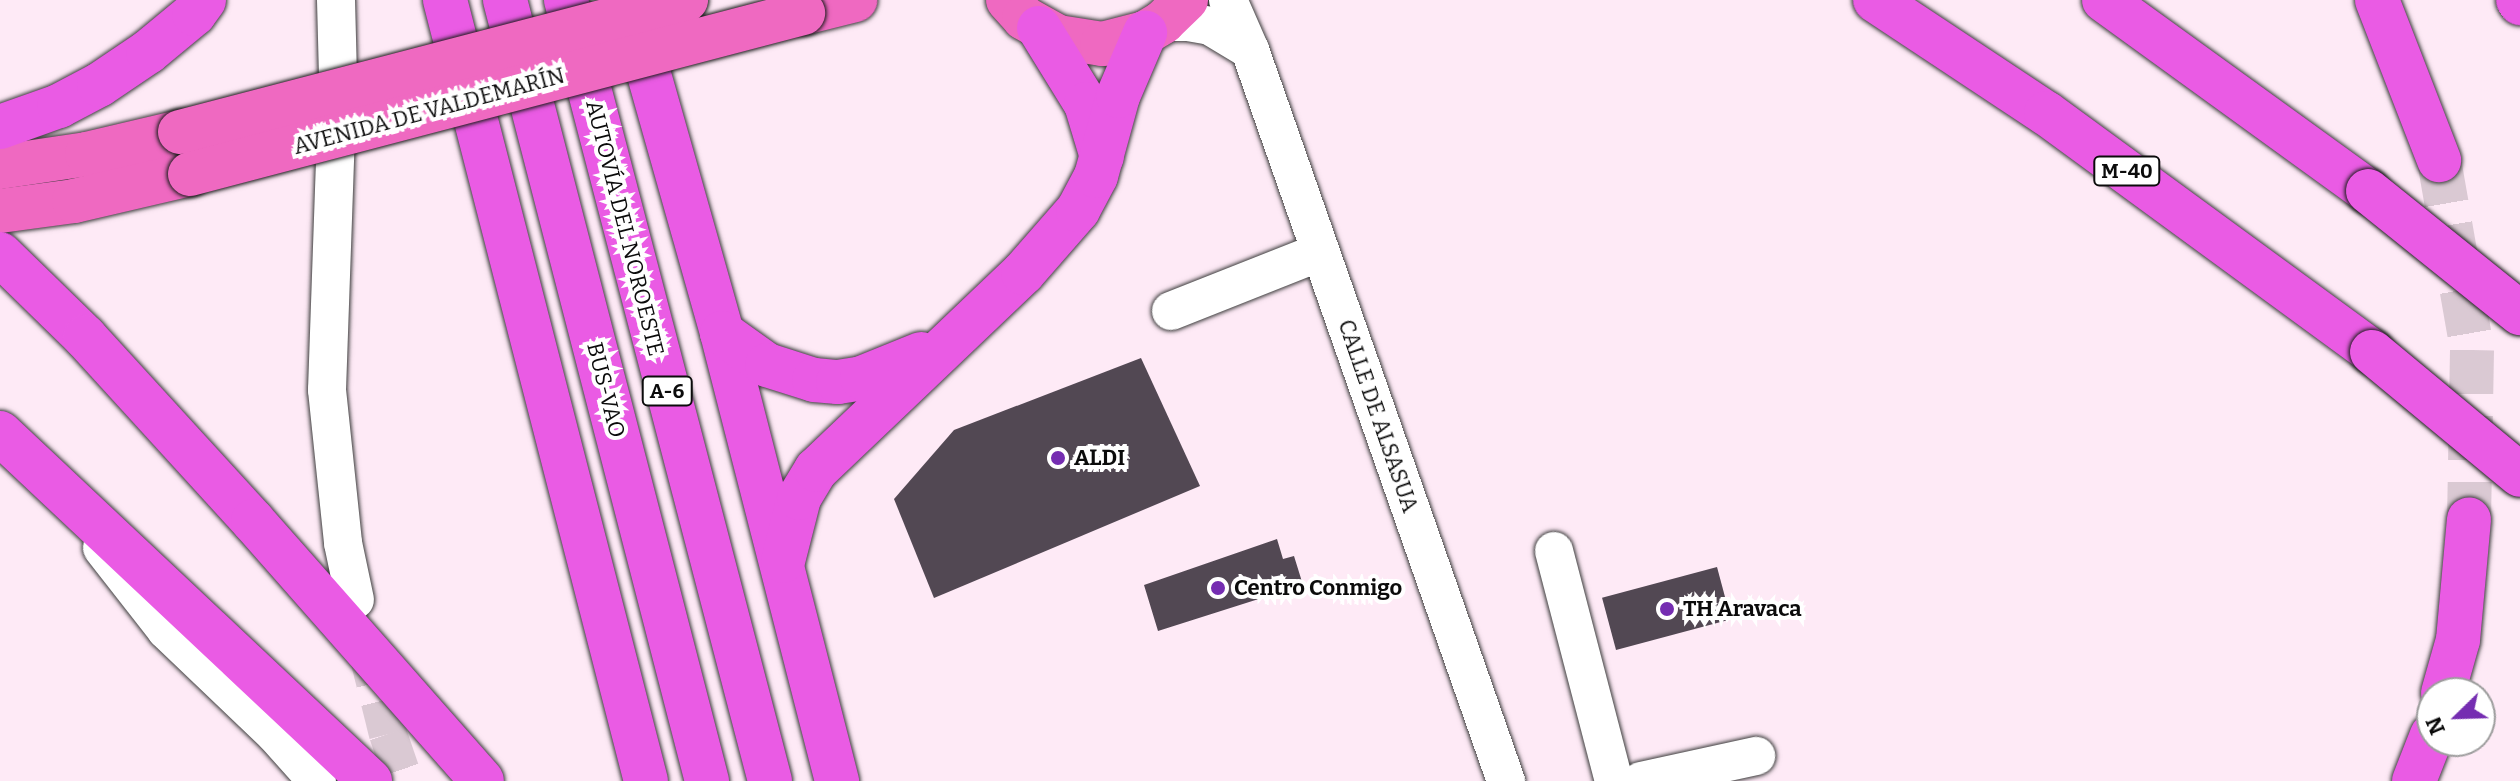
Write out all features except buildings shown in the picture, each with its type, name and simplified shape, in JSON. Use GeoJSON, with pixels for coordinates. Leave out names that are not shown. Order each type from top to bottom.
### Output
{"type":"FeatureCollection","features":[{"type":"Feature","properties":{"kind":"highway"},"geometry":{"type":"LineString","coordinates":[[0,127],[59,106],[99,85],[148,52],[194,14],[204,0]]}},
{"type":"Feature","properties":{"kind":"highway"},"geometry":{"type":"LineString","coordinates":[[445,0],[646,781]]}},
{"type":"Feature","properties":{"kind":"highway","name":"BUS-VAO"},"geometry":{"type":"LineString","coordinates":[[505,0],[707,781]]}},
{"type":"Feature","properties":{"kind":"highway","name":"AUTOVÍA DEL NOROESTE"},"geometry":{"type":"LineString","coordinates":[[566,0],[770,781]]}},
{"type":"Feature","properties":{"kind":"highway"},"geometry":{"type":"LineString","coordinates":[[628,0],[722,333],[837,781]]}},
{"type":"Feature","properties":{"kind":"highway","name":"M-40"},"geometry":{"type":"LineString","coordinates":[[1875,0],[2046,113],[2372,352],[2520,475]]}},
{"type":"Feature","properties":{"kind":"highway"},"geometry":{"type":"LineString","coordinates":[[2104,0],[2368,191],[2520,313]]}},
{"type":"Feature","properties":{"kind":"highway"},"geometry":{"type":"LineString","coordinates":[[2377,0],[2439,160]]}},
{"type":"Feature","properties":{"kind":"highway"},"geometry":{"type":"LineString","coordinates":[[1010,9],[1086,104],[1102,157]]}},
{"type":"Feature","properties":{"kind":"highway"},"geometry":{"type":"LineString","coordinates":[[782,567],[799,498],[816,470],[1053,242],[1088,194],[1102,157],[1118,96],[1165,18]]}},
{"type":"Feature","properties":{"kind":"highway"},"geometry":{"type":"LineString","coordinates":[[0,254],[85,337],[482,781]]}},
{"type":"Feature","properties":{"kind":"highway"},"geometry":{"type":"LineString","coordinates":[[722,333],[767,365],[789,375],[838,382],[892,368],[949,342]]}},
{"type":"Feature","properties":{"kind":"highway"},"geometry":{"type":"LineString","coordinates":[[0,433],[370,781]]}},
{"type":"Feature","properties":{"kind":"highway"},"geometry":{"type":"LineString","coordinates":[[2448,677],[2458,640],[2469,520]]}},
{"type":"Feature","properties":{"kind":"highway"},"geometry":{"type":"LineString","coordinates":[[2414,781],[2423,757]]}},
{"type":"Feature","properties":{"kind":"main road","name":"AVENIDA DE VALDEMARÍN"},"geometry":{"type":"LineString","coordinates":[[0,167],[87,154],[180,132],[686,0]]}},
{"type":"Feature","properties":{"kind":"main road","name":"AVENIDA DE VALDEMARÍN"},"geometry":{"type":"LineString","coordinates":[[0,211],[74,201],[190,174],[855,0]]}},
{"type":"Feature","properties":{"kind":"main road"},"geometry":{"type":"LineString","coordinates":[[1010,9],[1080,43],[1124,41],[1165,18]]}},
{"type":"Feature","properties":{"kind":"street"},"geometry":{"type":"LineString","coordinates":[[336,0],[338,75],[327,390],[343,543],[355,600]]}},
{"type":"Feature","properties":{"kind":"street","name":"CALLE DE ALSASUA"},"geometry":{"type":"LineString","coordinates":[[1228,0],[1250,50],[1506,781]]}},
{"type":"Feature","properties":{"kind":"street"},"geometry":{"type":"LineString","coordinates":[[1165,18],[1210,26],[1250,50]]}},
{"type":"Feature","properties":{"kind":"street"},"geometry":{"type":"LineString","coordinates":[[1171,311],[1320,252]]}},
{"type":"Feature","properties":{"kind":"street"},"geometry":{"type":"LineString","coordinates":[[57,488],[166,630],[275,734],[317,781]]}},
{"type":"Feature","properties":{"kind":"street"},"geometry":{"type":"LineString","coordinates":[[1554,551],[1614,781]]}},
{"type":"Feature","properties":{"kind":"street"},"geometry":{"type":"LineString","coordinates":[[1641,781],[1756,756]]}},
{"type":"Feature","properties":{"kind":"tunnel"},"geometry":{"type":"LineString","coordinates":[[2439,160],[2472,350],[2469,520]]}},
{"type":"Feature","properties":{"kind":"tunnel"},"geometry":{"type":"LineString","coordinates":[[366,646],[388,734],[404,781]]}},
{"type":"Feature","properties":{"kind":"place","name":"ALDI"},"geometry":{"type":"Point","coordinates":[1058,458]}},
{"type":"Feature","properties":{"kind":"place","name":"Centro Conmigo"},"geometry":{"type":"Point","coordinates":[1218,588]}},
{"type":"Feature","properties":{"kind":"place","name":"TH Aravaca"},"geometry":{"type":"Point","coordinates":[1667,609]}}]}
